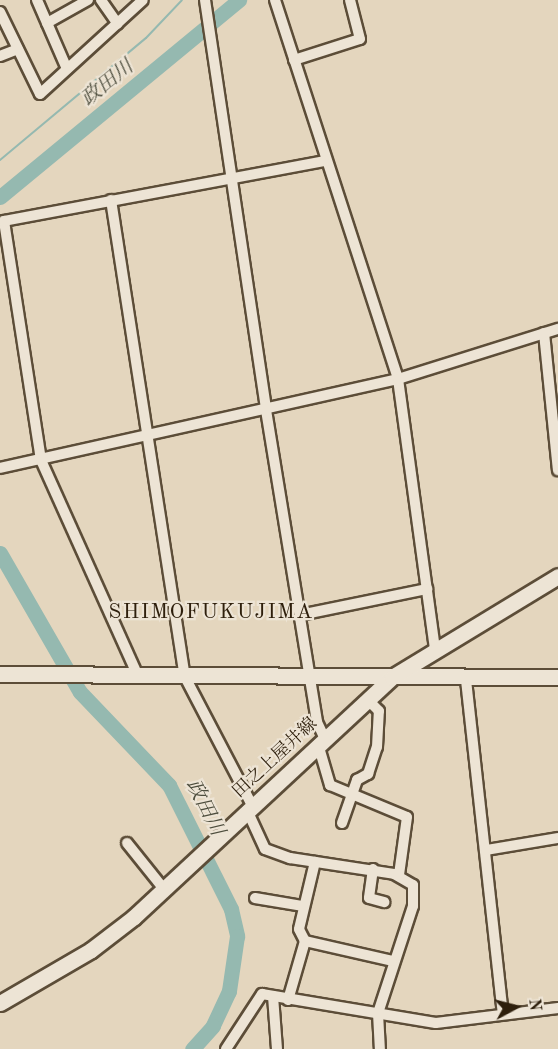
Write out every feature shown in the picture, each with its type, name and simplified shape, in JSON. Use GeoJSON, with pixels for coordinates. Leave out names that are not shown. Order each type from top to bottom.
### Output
{"type":"FeatureCollection","features":[{"type":"Feature","properties":{"kind":"main road","name":"田之上屋井線"},"geometry":{"type":"LineString","coordinates":[[0,1003],[91,950],[163,888],[392,676],[558,576]]}},
{"type":"Feature","properties":{"kind":"main road"},"geometry":{"type":"LineString","coordinates":[[0,674],[184,677],[310,674],[466,680],[558,677]]}},
{"type":"Feature","properties":{"kind":"street"},"geometry":{"type":"LineString","coordinates":[[37,0],[67,69]]}},
{"type":"Feature","properties":{"kind":"street"},"geometry":{"type":"LineString","coordinates":[[47,23],[88,0]]}},
{"type":"Feature","properties":{"kind":"street"},"geometry":{"type":"LineString","coordinates":[[101,0],[118,24]]}},
{"type":"Feature","properties":{"kind":"street"},"geometry":{"type":"LineString","coordinates":[[0,12],[40,94],[143,0]]}},
{"type":"Feature","properties":{"kind":"street"},"geometry":{"type":"LineString","coordinates":[[205,0],[229,176],[327,783],[352,792],[380,809],[407,817],[399,875]]}},
{"type":"Feature","properties":{"kind":"street"},"geometry":{"type":"LineString","coordinates":[[275,0],[324,161],[398,379],[435,650]]}},
{"type":"Feature","properties":{"kind":"street"},"geometry":{"type":"LineString","coordinates":[[294,60],[360,39],[350,0]]}},
{"type":"Feature","properties":{"kind":"street"},"geometry":{"type":"LineString","coordinates":[[0,56],[18,49]]}},
{"type":"Feature","properties":{"kind":"street"},"geometry":{"type":"LineString","coordinates":[[138,676],[41,460],[4,221],[229,176],[324,161]]}},
{"type":"Feature","properties":{"kind":"street"},"geometry":{"type":"LineString","coordinates":[[111,200],[184,677],[250,807],[265,849],[315,862],[373,869],[399,875],[413,885],[414,898],[378,1013],[380,1049]]}},
{"type":"Feature","properties":{"kind":"street"},"geometry":{"type":"LineString","coordinates":[[0,468],[147,438],[398,379],[558,329]]}},
{"type":"Feature","properties":{"kind":"street"},"geometry":{"type":"LineString","coordinates":[[544,333],[558,470]]}},
{"type":"Feature","properties":{"kind":"street"},"geometry":{"type":"LineString","coordinates":[[300,615],[427,589]]}},
{"type":"Feature","properties":{"kind":"street"},"geometry":{"type":"LineString","coordinates":[[466,680],[503,1014]]}},
{"type":"Feature","properties":{"kind":"street"},"geometry":{"type":"LineString","coordinates":[[342,823],[357,780],[368,774],[376,747],[379,711],[368,699]]}},
{"type":"Feature","properties":{"kind":"street"},"geometry":{"type":"LineString","coordinates":[[486,850],[558,838]]}},
{"type":"Feature","properties":{"kind":"street"},"geometry":{"type":"LineString","coordinates":[[127,843],[163,888]]}},
{"type":"Feature","properties":{"kind":"street"},"geometry":{"type":"LineString","coordinates":[[288,1000],[305,940],[299,929],[315,862]]}},
{"type":"Feature","properties":{"kind":"street"},"geometry":{"type":"LineString","coordinates":[[373,869],[369,898],[384,902]]}},
{"type":"Feature","properties":{"kind":"street"},"geometry":{"type":"LineString","coordinates":[[255,898],[303,906]]}},
{"type":"Feature","properties":{"kind":"street"},"geometry":{"type":"LineString","coordinates":[[305,940],[393,961]]}},
{"type":"Feature","properties":{"kind":"street"},"geometry":{"type":"LineString","coordinates":[[226,1049],[262,994],[436,1023],[558,1008]]}},
{"type":"Feature","properties":{"kind":"street"},"geometry":{"type":"LineString","coordinates":[[273,996],[277,1049]]}},
{"type":"Feature","properties":{"kind":"waterway"},"geometry":{"type":"LineString","coordinates":[[0,160],[146,38],[182,0]]}},
{"type":"Feature","properties":{"kind":"waterway","name":"政田川"},"geometry":{"type":"LineString","coordinates":[[0,197],[239,0]]}},
{"type":"Feature","properties":{"kind":"waterway","name":"政田川"},"geometry":{"type":"LineString","coordinates":[[0,553],[80,692],[169,785],[231,909],[237,936],[229,991],[213,1026],[192,1049]]}},
{"type":"Feature","properties":{"kind":"district","name":"SHIMOFUKUJIMA"},"geometry":{"type":"Point","coordinates":[211,613]}}]}
